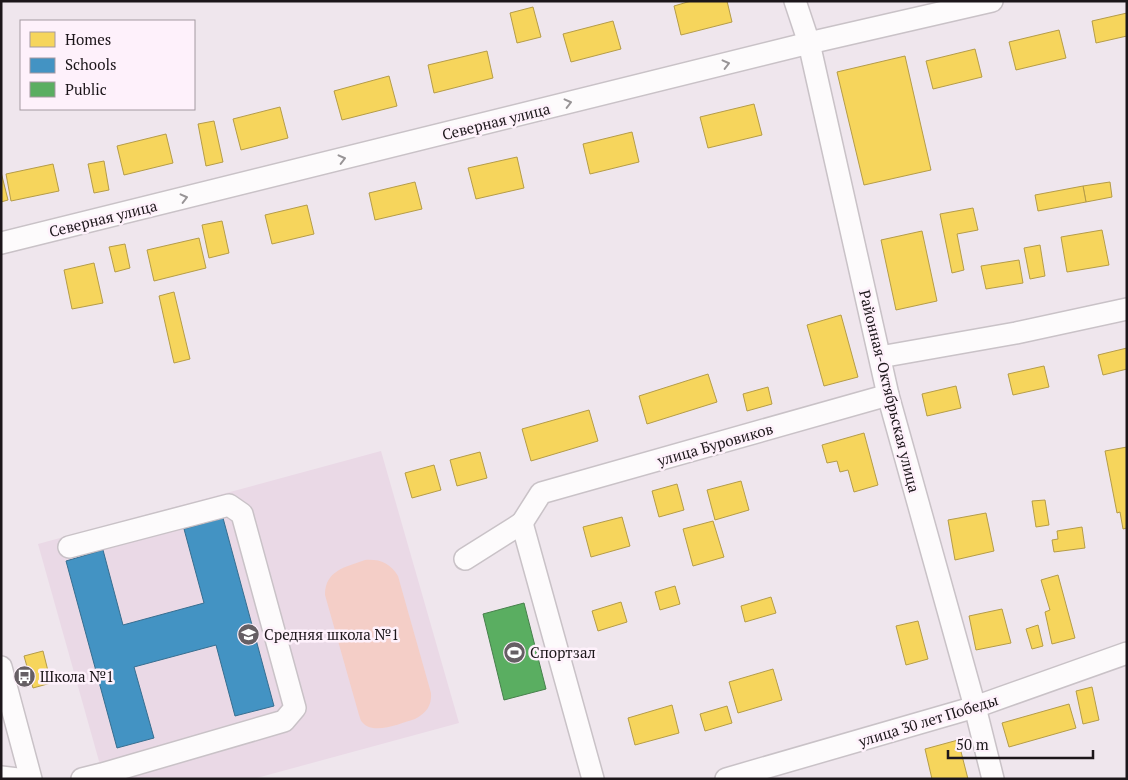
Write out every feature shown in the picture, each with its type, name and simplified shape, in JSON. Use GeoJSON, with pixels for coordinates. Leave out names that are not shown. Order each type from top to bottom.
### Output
{"type":"FeatureCollection","features":[{"type":"Feature","properties":{"kind":"street","name":"Районная-Октябрьская улица"},"geometry":{"type":"LineString","coordinates":[[795,1],[808,44],[888,395],[975,707],[993,779]]}},
{"type":"Feature","properties":{"kind":"street","name":"Северная улица"},"geometry":{"type":"LineString","coordinates":[[1,243],[808,44],[992,1]]}},
{"type":"Feature","properties":{"kind":"street"},"geometry":{"type":"LineString","coordinates":[[880,358],[1127,310]]}},
{"type":"Feature","properties":{"kind":"street","name":"улица Буровиков"},"geometry":{"type":"LineString","coordinates":[[522,522],[541,493],[888,395]]}},
{"type":"Feature","properties":{"kind":"street"},"geometry":{"type":"LineString","coordinates":[[69,547],[229,505],[242,514],[295,708],[284,721],[82,779]]}},
{"type":"Feature","properties":{"kind":"street"},"geometry":{"type":"LineString","coordinates":[[465,559],[522,522],[593,779]]}},
{"type":"Feature","properties":{"kind":"street","name":"улица 30 лет Победы"},"geometry":{"type":"LineString","coordinates":[[726,779],[975,707],[1127,653]]}},
{"type":"Feature","properties":{"kind":"street"},"geometry":{"type":"LineString","coordinates":[[1,667],[26,775],[1,777]]}},
{"type":"Feature","properties":{"kind":"shaded area","name":"Средняя школа №1"},"geometry":{"type":"Polygon","coordinates":[[[381,451],[459,723],[253,779],[104,779],[38,544],[381,451]]]}},
{"type":"Feature","properties":{"kind":"shaded area"},"geometry":{"type":"Polygon","coordinates":[[[365,560],[375,560],[384,563],[392,568],[398,576],[431,693],[429,705],[419,717],[380,728],[367,726],[360,719],[325,595],[326,587],[333,575],[344,568],[365,560]]]}},
{"type":"Feature","properties":{"kind":"building: Homes"},"geometry":{"type":"Polygon","coordinates":[[[691,1],[727,1],[732,22],[681,35],[674,6],[691,1]]]}},
{"type":"Feature","properties":{"kind":"building: Homes"},"geometry":{"type":"Polygon","coordinates":[[[533,7],[541,37],[517,43],[510,13],[533,7]]]}},
{"type":"Feature","properties":{"kind":"building: Homes"},"geometry":{"type":"Polygon","coordinates":[[[1127,13],[1127,36],[1096,43],[1092,21],[1127,13]]]}},
{"type":"Feature","properties":{"kind":"building: Homes"},"geometry":{"type":"Polygon","coordinates":[[[613,21],[621,49],[571,62],[563,34],[613,21]]]}},
{"type":"Feature","properties":{"kind":"building: Homes"},"geometry":{"type":"Polygon","coordinates":[[[1059,30],[1066,58],[1016,70],[1009,42],[1059,30]]]}},
{"type":"Feature","properties":{"kind":"building: Homes"},"geometry":{"type":"Polygon","coordinates":[[[975,49],[982,77],[933,89],[926,61],[975,49]]]}},
{"type":"Feature","properties":{"kind":"building: Homes"},"geometry":{"type":"Polygon","coordinates":[[[487,51],[493,78],[434,93],[428,65],[487,51]]]}},
{"type":"Feature","properties":{"kind":"building: Homes"},"geometry":{"type":"Polygon","coordinates":[[[905,56],[931,170],[864,185],[837,72],[905,56]]]}},
{"type":"Feature","properties":{"kind":"building: Homes"},"geometry":{"type":"Polygon","coordinates":[[[389,76],[397,106],[342,120],[334,91],[389,76]]]}},
{"type":"Feature","properties":{"kind":"building: Homes"},"geometry":{"type":"Polygon","coordinates":[[[754,104],[762,135],[708,148],[700,117],[754,104]]]}},
{"type":"Feature","properties":{"kind":"building: Homes"},"geometry":{"type":"Polygon","coordinates":[[[280,107],[288,138],[241,150],[233,119],[280,107]]]}},
{"type":"Feature","properties":{"kind":"building: Homes"},"geometry":{"type":"Polygon","coordinates":[[[214,121],[223,162],[206,166],[198,124],[214,121]]]}},
{"type":"Feature","properties":{"kind":"building: Homes"},"geometry":{"type":"Polygon","coordinates":[[[632,132],[639,162],[590,174],[583,144],[632,132]]]}},
{"type":"Feature","properties":{"kind":"building: Homes"},"geometry":{"type":"Polygon","coordinates":[[[166,134],[173,163],[124,175],[117,146],[166,134]]]}},
{"type":"Feature","properties":{"kind":"building: Homes"},"geometry":{"type":"Polygon","coordinates":[[[517,157],[524,188],[476,199],[468,168],[517,157]]]}},
{"type":"Feature","properties":{"kind":"building: Homes"},"geometry":{"type":"Polygon","coordinates":[[[104,161],[109,190],[94,193],[88,164],[104,161]]]}},
{"type":"Feature","properties":{"kind":"building: Homes"},"geometry":{"type":"Polygon","coordinates":[[[53,164],[59,191],[11,201],[6,174],[53,164]]]}},
{"type":"Feature","properties":{"kind":"building: Homes"},"geometry":{"type":"Polygon","coordinates":[[[1,172],[8,200],[1,202],[1,172]]]}},
{"type":"Feature","properties":{"kind":"building: Homes"},"geometry":{"type":"Polygon","coordinates":[[[415,182],[422,209],[375,220],[369,193],[415,182]]]}},
{"type":"Feature","properties":{"kind":"building: Homes"},"geometry":{"type":"Polygon","coordinates":[[[1110,182],[1112,197],[1086,202],[1083,186],[1110,182]]]}},
{"type":"Feature","properties":{"kind":"building: Homes"},"geometry":{"type":"Polygon","coordinates":[[[1083,186],[1086,202],[1038,211],[1035,195],[1083,186]]]}},
{"type":"Feature","properties":{"kind":"building: Homes"},"geometry":{"type":"Polygon","coordinates":[[[307,205],[314,234],[272,244],[265,215],[307,205]]]}},
{"type":"Feature","properties":{"kind":"building: Homes"},"geometry":{"type":"Polygon","coordinates":[[[973,208],[978,230],[957,234],[964,270],[952,273],[940,214],[973,208]]]}},
{"type":"Feature","properties":{"kind":"building: Homes"},"geometry":{"type":"Polygon","coordinates":[[[222,221],[229,253],[209,258],[202,225],[222,221]]]}},
{"type":"Feature","properties":{"kind":"building: Homes"},"geometry":{"type":"Polygon","coordinates":[[[1102,230],[1109,265],[1067,272],[1061,237],[1102,230]]]}},
{"type":"Feature","properties":{"kind":"building: Homes"},"geometry":{"type":"Polygon","coordinates":[[[922,231],[937,301],[896,310],[881,240],[922,231]]]}},
{"type":"Feature","properties":{"kind":"building: Homes"},"geometry":{"type":"Polygon","coordinates":[[[199,238],[206,268],[154,281],[147,250],[199,238]]]}},
{"type":"Feature","properties":{"kind":"building: Homes"},"geometry":{"type":"Polygon","coordinates":[[[125,244],[130,268],[115,272],[109,247],[125,244]]]}},
{"type":"Feature","properties":{"kind":"building: Homes"},"geometry":{"type":"Polygon","coordinates":[[[1040,245],[1045,276],[1030,279],[1024,248],[1040,245]]]}},
{"type":"Feature","properties":{"kind":"building: Homes"},"geometry":{"type":"Polygon","coordinates":[[[1019,260],[1023,283],[986,289],[981,266],[1019,260]]]}},
{"type":"Feature","properties":{"kind":"building: Homes"},"geometry":{"type":"Polygon","coordinates":[[[94,263],[103,303],[72,309],[64,270],[94,263]]]}},
{"type":"Feature","properties":{"kind":"building: Homes"},"geometry":{"type":"Polygon","coordinates":[[[174,292],[190,359],[174,363],[159,296],[174,292]]]}},
{"type":"Feature","properties":{"kind":"building: Homes"},"geometry":{"type":"Polygon","coordinates":[[[841,315],[858,377],[824,386],[807,325],[841,315]]]}},
{"type":"Feature","properties":{"kind":"building: Homes"},"geometry":{"type":"Polygon","coordinates":[[[1127,348],[1127,369],[1103,375],[1098,355],[1127,348]]]}},
{"type":"Feature","properties":{"kind":"building: Homes"},"geometry":{"type":"Polygon","coordinates":[[[1044,366],[1049,387],[1013,395],[1008,374],[1044,366]]]}},
{"type":"Feature","properties":{"kind":"building: Homes"},"geometry":{"type":"Polygon","coordinates":[[[708,374],[717,402],[647,424],[639,396],[708,374]]]}},
{"type":"Feature","properties":{"kind":"building: Homes"},"geometry":{"type":"Polygon","coordinates":[[[956,386],[961,408],[927,416],[922,394],[956,386]]]}},
{"type":"Feature","properties":{"kind":"building: Homes"},"geometry":{"type":"Polygon","coordinates":[[[768,387],[772,404],[747,411],[743,394],[768,387]]]}},
{"type":"Feature","properties":{"kind":"building: Homes"},"geometry":{"type":"Polygon","coordinates":[[[589,410],[598,441],[531,461],[522,429],[589,410]]]}},
{"type":"Feature","properties":{"kind":"building: Homes"},"geometry":{"type":"Polygon","coordinates":[[[864,433],[878,485],[854,492],[848,470],[840,472],[837,461],[827,463],[822,445],[864,433]]]}},
{"type":"Feature","properties":{"kind":"building: Homes"},"geometry":{"type":"Polygon","coordinates":[[[1127,447],[1127,528],[1123,529],[1120,512],[1117,513],[1105,451],[1127,447]]]}},
{"type":"Feature","properties":{"kind":"building: Homes"},"geometry":{"type":"Polygon","coordinates":[[[480,452],[487,478],[457,486],[450,460],[480,452]]]}},
{"type":"Feature","properties":{"kind":"building: Homes"},"geometry":{"type":"Polygon","coordinates":[[[434,465],[441,490],[412,498],[405,473],[434,465]]]}},
{"type":"Feature","properties":{"kind":"building: Homes"},"geometry":{"type":"Polygon","coordinates":[[[741,481],[749,510],[715,520],[707,490],[741,481]]]}},
{"type":"Feature","properties":{"kind":"building: Homes"},"geometry":{"type":"Polygon","coordinates":[[[677,484],[684,510],[659,517],[652,491],[677,484]]]}},
{"type":"Feature","properties":{"kind":"building: Homes"},"geometry":{"type":"Polygon","coordinates":[[[1045,500],[1049,525],[1036,527],[1032,501],[1045,500]]]}},
{"type":"Feature","properties":{"kind":"building: Homes"},"geometry":{"type":"Polygon","coordinates":[[[986,513],[994,551],[955,560],[948,520],[986,513]]]}},
{"type":"Feature","properties":{"kind":"building: Homes"},"geometry":{"type":"Polygon","coordinates":[[[622,517],[630,546],[591,557],[583,527],[622,517]]]}},
{"type":"Feature","properties":{"kind":"building: Homes"},"geometry":{"type":"Polygon","coordinates":[[[713,521],[724,557],[693,566],[683,529],[713,521]]]}},
{"type":"Feature","properties":{"kind":"building: Homes"},"geometry":{"type":"Polygon","coordinates":[[[1082,527],[1085,548],[1054,552],[1052,540],[1058,539],[1057,531],[1082,527]]]}},
{"type":"Feature","properties":{"kind":"building: Homes"},"geometry":{"type":"Polygon","coordinates":[[[1058,575],[1075,638],[1052,644],[1045,612],[1050,610],[1041,580],[1058,575]]]}},
{"type":"Feature","properties":{"kind":"building: Homes"},"geometry":{"type":"Polygon","coordinates":[[[675,586],[680,604],[660,610],[655,592],[675,586]]]}},
{"type":"Feature","properties":{"kind":"building: Homes"},"geometry":{"type":"Polygon","coordinates":[[[771,597],[776,613],[745,622],[741,606],[771,597]]]}},
{"type":"Feature","properties":{"kind":"building: Homes"},"geometry":{"type":"Polygon","coordinates":[[[621,602],[627,622],[598,631],[592,611],[621,602]]]}},
{"type":"Feature","properties":{"kind":"building: Homes"},"geometry":{"type":"Polygon","coordinates":[[[1002,609],[1011,643],[976,650],[969,616],[1002,609]]]}},
{"type":"Feature","properties":{"kind":"building: Homes"},"geometry":{"type":"Polygon","coordinates":[[[918,621],[928,659],[906,665],[896,626],[918,621]]]}},
{"type":"Feature","properties":{"kind":"building: Homes"},"geometry":{"type":"Polygon","coordinates":[[[1038,625],[1043,646],[1032,649],[1026,629],[1038,625]]]}},
{"type":"Feature","properties":{"kind":"building: Homes"},"geometry":{"type":"Polygon","coordinates":[[[43,651],[51,683],[33,688],[24,656],[43,651]]]}},
{"type":"Feature","properties":{"kind":"building: Homes"},"geometry":{"type":"Polygon","coordinates":[[[773,669],[782,700],[738,713],[729,682],[773,669]]]}},
{"type":"Feature","properties":{"kind":"building: Homes"},"geometry":{"type":"Polygon","coordinates":[[[1092,687],[1099,720],[1083,724],[1076,691],[1092,687]]]}},
{"type":"Feature","properties":{"kind":"building: Homes"},"geometry":{"type":"Polygon","coordinates":[[[1069,704],[1076,728],[1009,747],[1002,723],[1069,704]]]}},
{"type":"Feature","properties":{"kind":"building: Homes"},"geometry":{"type":"Polygon","coordinates":[[[672,705],[679,733],[635,745],[628,718],[672,705]]]}},
{"type":"Feature","properties":{"kind":"building: Homes"},"geometry":{"type":"Polygon","coordinates":[[[727,706],[732,723],[705,731],[700,714],[727,706]]]}},
{"type":"Feature","properties":{"kind":"building: Homes"},"geometry":{"type":"Polygon","coordinates":[[[958,740],[968,779],[932,779],[925,749],[958,740]]]}},
{"type":"Feature","properties":{"kind":"building: Schools"},"geometry":{"type":"Polygon","coordinates":[[[223,518],[274,706],[235,716],[216,645],[134,667],[154,738],[117,748],[66,561],[103,550],[123,625],[204,603],[184,529],[223,518]]]}},
{"type":"Feature","properties":{"kind":"building: Public","name":"Спортзал"},"geometry":{"type":"Polygon","coordinates":[[[524,603],[546,689],[504,700],[483,614],[524,603]]]}},
{"type":"Feature","properties":{"kind":"place","name":"Средняя школа №1"},"geometry":{"type":"Point","coordinates":[248,634]}},
{"type":"Feature","properties":{"kind":"place","name":"Спортзал"},"geometry":{"type":"Point","coordinates":[514,652]}},
{"type":"Feature","properties":{"kind":"place","name":"Школа №1"},"geometry":{"type":"Point","coordinates":[24,676]}}]}
